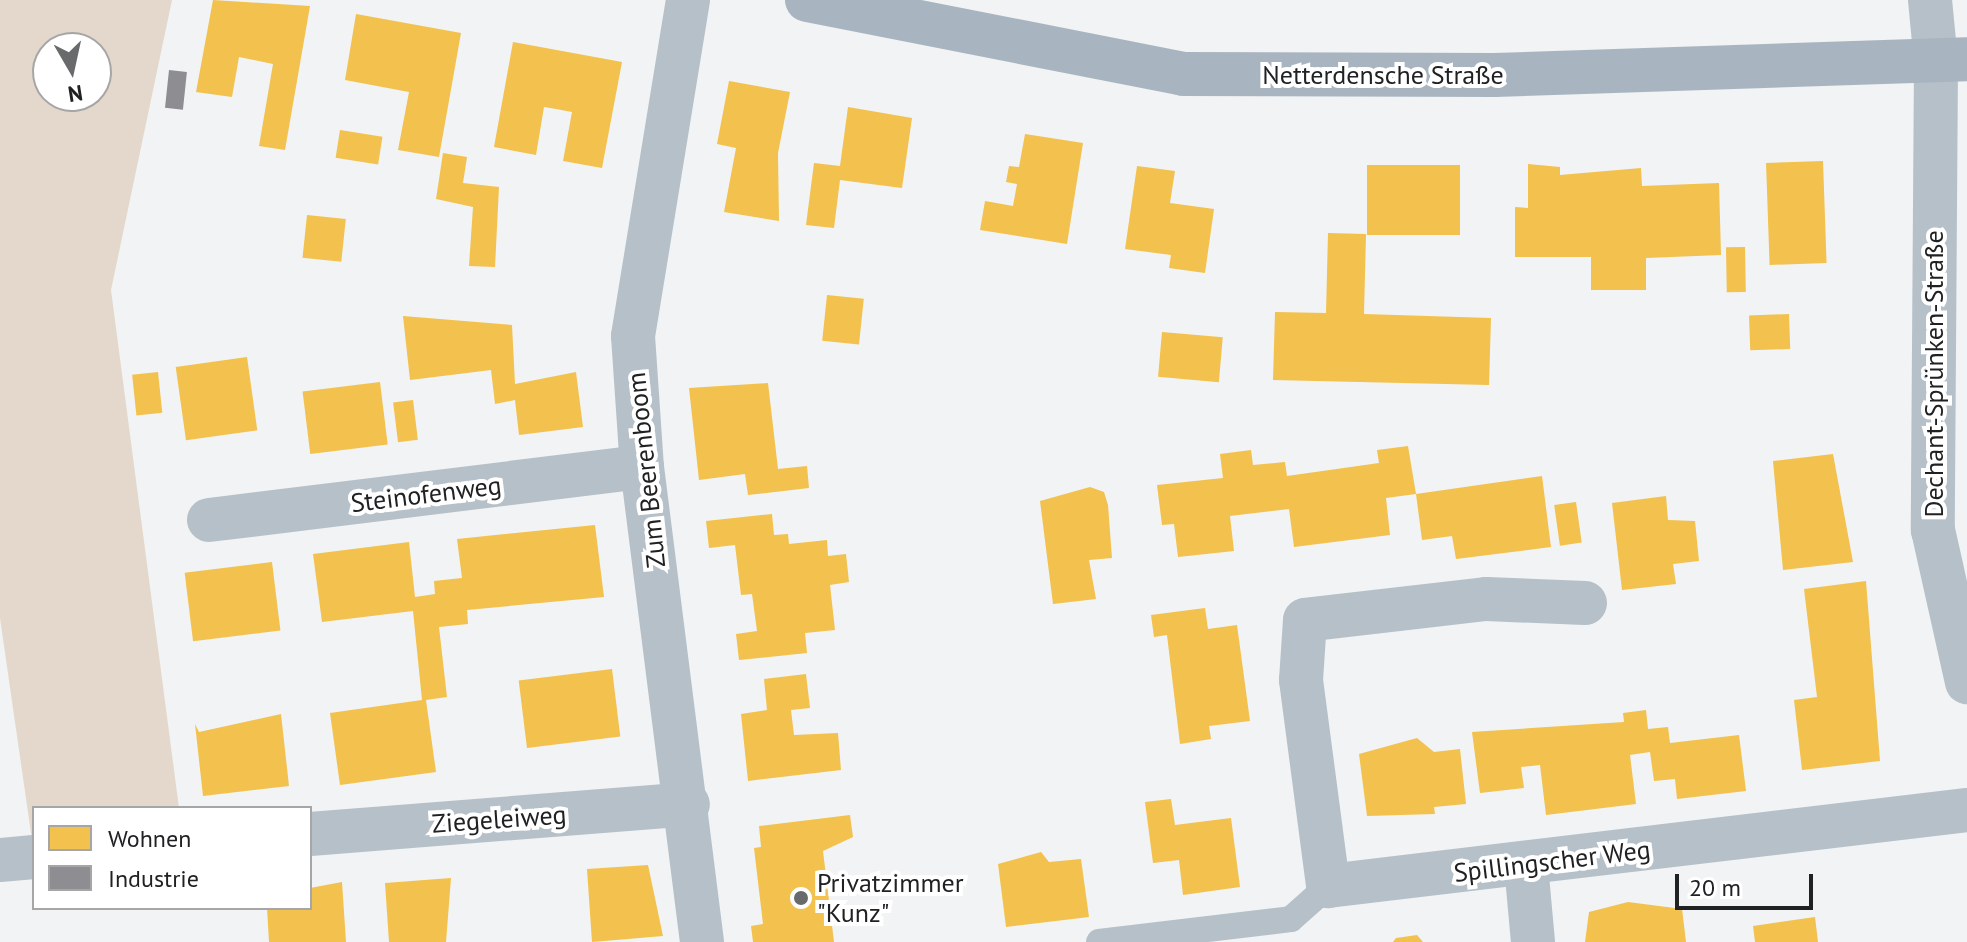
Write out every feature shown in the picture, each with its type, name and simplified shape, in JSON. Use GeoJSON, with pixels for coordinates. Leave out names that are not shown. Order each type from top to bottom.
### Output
{"type":"FeatureCollection","features":[{"type":"Feature","properties":{"kind":"street","name":"Zum Beerenboom"},"geometry":{"type":"LineString","coordinates":[[688,0],[633,336],[642,467],[688,804],[702,942]]}},
{"type":"Feature","properties":{"kind":"street","name":"Netterdensche Straße"},"geometry":{"type":"LineString","coordinates":[[807,0],[1183,74],[1494,75],[1952,60]]}},
{"type":"Feature","properties":{"kind":"street","name":"Dechant-Sprünken-Straße"},"geometry":{"type":"LineString","coordinates":[[1930,0],[1952,60],[1933,530],[1967,682]]}},
{"type":"Feature","properties":{"kind":"street","name":"Steinofenweg"},"geometry":{"type":"LineString","coordinates":[[209,520],[642,467]]}},
{"type":"Feature","properties":{"kind":"street"},"geometry":{"type":"LineString","coordinates":[[1328,886],[1301,680],[1305,620],[1486,599],[1585,603]]}},
{"type":"Feature","properties":{"kind":"street","name":"Ziegeleiweg"},"geometry":{"type":"LineString","coordinates":[[312,834],[688,804]]}},
{"type":"Feature","properties":{"kind":"street","name":"Spillingscher Weg"},"geometry":{"type":"LineString","coordinates":[[1328,886],[1526,865],[1967,810]]}},
{"type":"Feature","properties":{"kind":"street"},"geometry":{"type":"LineString","coordinates":[[0,860],[32,857]]}},
{"type":"Feature","properties":{"kind":"street"},"geometry":{"type":"LineString","coordinates":[[1526,865],[1533,942]]}},
{"type":"Feature","properties":{"kind":"lane"},"geometry":{"type":"LineString","coordinates":[[1099,942],[1292,930],[1328,886]]}},
{"type":"Feature","properties":{"kind":"shaded area"},"geometry":{"type":"Polygon","coordinates":[[[0,0],[172,0],[111,290],[179,806],[32,806],[32,840],[0,618],[0,0]]]}},
{"type":"Feature","properties":{"kind":"building: Wohnen"},"geometry":{"type":"Polygon","coordinates":[[[213,0],[310,6],[285,150],[259,146],[273,64],[239,57],[232,97],[196,92],[213,0]]]}},
{"type":"Feature","properties":{"kind":"building: Wohnen"},"geometry":{"type":"Polygon","coordinates":[[[356,14],[461,33],[439,157],[398,150],[409,92],[345,80],[356,14]]]}},
{"type":"Feature","properties":{"kind":"building: Wohnen"},"geometry":{"type":"Polygon","coordinates":[[[513,42],[622,62],[602,168],[563,161],[572,112],[544,107],[536,155],[494,147],[513,42]]]}},
{"type":"Feature","properties":{"kind":"building: Wohnen"},"geometry":{"type":"Polygon","coordinates":[[[729,81],[790,92],[778,153],[779,221],[724,212],[736,148],[717,144],[729,81]]]}},
{"type":"Feature","properties":{"kind":"building: Wohnen"},"geometry":{"type":"Polygon","coordinates":[[[848,107],[912,118],[902,188],[840,180],[834,228],[806,225],[814,163],[840,166],[848,107]]]}},
{"type":"Feature","properties":{"kind":"building: Wohnen"},"geometry":{"type":"Polygon","coordinates":[[[340,130],[382,137],[378,164],[336,158],[340,130]]]}},
{"type":"Feature","properties":{"kind":"building: Wohnen"},"geometry":{"type":"Polygon","coordinates":[[[1025,134],[1083,143],[1067,244],[980,230],[985,201],[1013,206],[1017,184],[1006,182],[1009,166],[1019,167],[1025,134]]]}},
{"type":"Feature","properties":{"kind":"building: Wohnen"},"geometry":{"type":"Polygon","coordinates":[[[443,153],[467,157],[463,183],[499,187],[495,267],[469,266],[473,207],[436,199],[443,153]]]}},
{"type":"Feature","properties":{"kind":"building: Wohnen"},"geometry":{"type":"Polygon","coordinates":[[[1823,161],[1827,263],[1770,265],[1766,163],[1823,161]]]}},
{"type":"Feature","properties":{"kind":"building: Wohnen"},"geometry":{"type":"Polygon","coordinates":[[[1528,164],[1560,167],[1560,175],[1641,168],[1642,186],[1719,183],[1721,255],[1646,258],[1646,290],[1591,290],[1591,257],[1515,257],[1515,207],[1528,208],[1528,164]]]}},
{"type":"Feature","properties":{"kind":"building: Wohnen"},"geometry":{"type":"Polygon","coordinates":[[[1367,165],[1460,165],[1460,235],[1367,235],[1367,165]]]}},
{"type":"Feature","properties":{"kind":"building: Wohnen"},"geometry":{"type":"Polygon","coordinates":[[[1137,166],[1175,171],[1170,203],[1214,209],[1205,273],[1169,268],[1171,255],[1125,249],[1137,166]]]}},
{"type":"Feature","properties":{"kind":"building: Wohnen"},"geometry":{"type":"Polygon","coordinates":[[[307,215],[346,219],[341,262],[303,258],[307,215]]]}},
{"type":"Feature","properties":{"kind":"building: Wohnen"},"geometry":{"type":"Polygon","coordinates":[[[1328,233],[1366,234],[1364,314],[1491,318],[1489,385],[1273,380],[1275,312],[1326,313],[1328,233]]]}},
{"type":"Feature","properties":{"kind":"building: Wohnen"},"geometry":{"type":"Polygon","coordinates":[[[1726,247],[1745,247],[1746,292],[1727,292],[1726,247]]]}},
{"type":"Feature","properties":{"kind":"building: Wohnen"},"geometry":{"type":"Polygon","coordinates":[[[827,295],[864,299],[859,345],[822,341],[827,295]]]}},
{"type":"Feature","properties":{"kind":"building: Wohnen"},"geometry":{"type":"Polygon","coordinates":[[[1789,314],[1790,349],[1750,350],[1749,315],[1789,314]]]}},
{"type":"Feature","properties":{"kind":"building: Wohnen"},"geometry":{"type":"Polygon","coordinates":[[[403,316],[512,325],[515,384],[576,372],[583,427],[519,435],[515,400],[495,404],[491,370],[410,380],[403,316]]]}},
{"type":"Feature","properties":{"kind":"building: Wohnen"},"geometry":{"type":"Polygon","coordinates":[[[1162,332],[1223,337],[1219,382],[1158,377],[1162,332]]]}},
{"type":"Feature","properties":{"kind":"building: Wohnen"},"geometry":{"type":"Polygon","coordinates":[[[247,357],[257,430],[186,440],[176,367],[247,357]]]}},
{"type":"Feature","properties":{"kind":"building: Wohnen"},"geometry":{"type":"Polygon","coordinates":[[[158,372],[162,413],[136,415],[132,375],[158,372]]]}},
{"type":"Feature","properties":{"kind":"building: Wohnen"},"geometry":{"type":"Polygon","coordinates":[[[380,382],[388,445],[310,454],[303,392],[380,382]]]}},
{"type":"Feature","properties":{"kind":"building: Wohnen"},"geometry":{"type":"Polygon","coordinates":[[[768,383],[778,469],[807,466],[809,488],[748,495],[745,474],[699,480],[689,388],[768,383]]]}},
{"type":"Feature","properties":{"kind":"building: Wohnen"},"geometry":{"type":"Polygon","coordinates":[[[413,400],[418,440],[398,442],[393,402],[413,400]]]}},
{"type":"Feature","properties":{"kind":"building: Wohnen"},"geometry":{"type":"Polygon","coordinates":[[[1408,446],[1416,494],[1386,498],[1390,535],[1294,547],[1289,509],[1230,516],[1234,551],[1178,557],[1174,524],[1162,525],[1157,485],[1223,478],[1220,454],[1251,450],[1253,465],[1285,462],[1287,476],[1379,463],[1377,450],[1408,446]]]}},
{"type":"Feature","properties":{"kind":"building: Wohnen"},"geometry":{"type":"Polygon","coordinates":[[[1833,454],[1853,562],[1783,570],[1773,461],[1833,454]]]}},
{"type":"Feature","properties":{"kind":"building: Wohnen"},"geometry":{"type":"Polygon","coordinates":[[[1542,476],[1551,547],[1456,559],[1452,536],[1422,540],[1416,494],[1542,476]]]}},
{"type":"Feature","properties":{"kind":"building: Wohnen"},"geometry":{"type":"Polygon","coordinates":[[[1090,487],[1104,492],[1108,505],[1112,558],[1089,560],[1096,599],[1053,604],[1040,501],[1090,487]]]}},
{"type":"Feature","properties":{"kind":"building: Wohnen"},"geometry":{"type":"Polygon","coordinates":[[[1666,496],[1668,520],[1695,521],[1699,561],[1673,564],[1676,584],[1622,590],[1612,503],[1666,496]]]}},
{"type":"Feature","properties":{"kind":"building: Wohnen"},"geometry":{"type":"Polygon","coordinates":[[[1576,502],[1582,543],[1560,546],[1554,505],[1576,502]]]}},
{"type":"Feature","properties":{"kind":"building: Wohnen"},"geometry":{"type":"Polygon","coordinates":[[[772,514],[774,535],[788,534],[789,544],[827,540],[828,556],[846,554],[849,582],[830,585],[835,630],[805,633],[807,653],[739,660],[736,634],[757,631],[752,594],[741,595],[735,545],[709,548],[706,521],[772,514]]]}},
{"type":"Feature","properties":{"kind":"building: Wohnen"},"geometry":{"type":"Polygon","coordinates":[[[595,525],[604,597],[467,610],[468,624],[439,627],[447,697],[426,700],[436,772],[340,785],[330,713],[422,700],[413,611],[322,622],[313,554],[409,542],[415,597],[435,594],[434,581],[462,578],[457,539],[595,525]]]}},
{"type":"Feature","properties":{"kind":"building: Wohnen"},"geometry":{"type":"Polygon","coordinates":[[[272,562],[280,630],[193,641],[185,573],[272,562]]]}},
{"type":"Feature","properties":{"kind":"building: Wohnen"},"geometry":{"type":"Polygon","coordinates":[[[1866,581],[1880,761],[1802,770],[1794,700],[1817,697],[1804,589],[1866,581]]]}},
{"type":"Feature","properties":{"kind":"building: Wohnen"},"geometry":{"type":"Polygon","coordinates":[[[1205,608],[1208,629],[1237,625],[1250,721],[1209,726],[1211,739],[1180,744],[1167,635],[1154,637],[1151,615],[1205,608]]]}},
{"type":"Feature","properties":{"kind":"building: Wohnen"},"geometry":{"type":"Polygon","coordinates":[[[612,669],[620,736],[527,748],[519,680],[612,669]]]}},
{"type":"Feature","properties":{"kind":"building: Wohnen"},"geometry":{"type":"Polygon","coordinates":[[[806,674],[810,708],[791,710],[794,735],[838,733],[841,770],[748,781],[741,714],[767,710],[764,679],[806,674]]]}},
{"type":"Feature","properties":{"kind":"building: Wohnen"},"geometry":{"type":"Polygon","coordinates":[[[1646,710],[1648,729],[1668,727],[1670,743],[1739,735],[1746,791],[1677,799],[1675,779],[1654,781],[1650,752],[1630,755],[1636,804],[1546,815],[1540,765],[1521,767],[1524,788],[1480,793],[1472,732],[1624,722],[1623,713],[1646,710]]]}},
{"type":"Feature","properties":{"kind":"building: Wohnen"},"geometry":{"type":"Polygon","coordinates":[[[281,714],[289,786],[203,796],[195,724],[199,732],[281,714]]]}},
{"type":"Feature","properties":{"kind":"building: Wohnen"},"geometry":{"type":"Polygon","coordinates":[[[1417,738],[1434,752],[1460,749],[1466,804],[1434,807],[1435,814],[1367,816],[1359,754],[1417,738]]]}},
{"type":"Feature","properties":{"kind":"building: Wohnen"},"geometry":{"type":"Polygon","coordinates":[[[1171,799],[1175,825],[1231,818],[1240,887],[1183,895],[1179,860],[1153,863],[1145,802],[1171,799]]]}},
{"type":"Feature","properties":{"kind":"building: Wohnen"},"geometry":{"type":"Polygon","coordinates":[[[850,815],[853,837],[823,851],[834,942],[753,942],[751,926],[763,924],[754,848],[761,847],[759,826],[850,815]]]}},
{"type":"Feature","properties":{"kind":"building: Wohnen"},"geometry":{"type":"Polygon","coordinates":[[[1041,852],[1049,862],[1081,859],[1089,917],[1006,927],[998,864],[1041,852]]]}},
{"type":"Feature","properties":{"kind":"building: Wohnen"},"geometry":{"type":"Polygon","coordinates":[[[648,865],[663,936],[592,942],[587,869],[648,865]]]}},
{"type":"Feature","properties":{"kind":"building: Wohnen"},"geometry":{"type":"Polygon","coordinates":[[[451,878],[446,942],[389,942],[385,883],[451,878]]]}},
{"type":"Feature","properties":{"kind":"building: Wohnen"},"geometry":{"type":"Polygon","coordinates":[[[342,882],[346,942],[269,942],[267,910],[312,910],[312,888],[342,882]]]}},
{"type":"Feature","properties":{"kind":"building: Wohnen"},"geometry":{"type":"Polygon","coordinates":[[[1628,902],[1682,909],[1686,942],[1585,942],[1589,912],[1628,902]]]}},
{"type":"Feature","properties":{"kind":"building: Wohnen"},"geometry":{"type":"Polygon","coordinates":[[[1815,917],[1818,942],[1755,942],[1753,926],[1815,917]]]}},
{"type":"Feature","properties":{"kind":"building: Wohnen"},"geometry":{"type":"Polygon","coordinates":[[[1417,935],[1423,942],[1393,942],[1396,938],[1417,935]]]}},
{"type":"Feature","properties":{"kind":"building: Industrie"},"geometry":{"type":"Polygon","coordinates":[[[169,70],[187,72],[183,110],[165,108],[169,70]]]}},
{"type":"Feature","properties":{"kind":"place","name":"Privatzimmer \"Kunz\""},"geometry":{"type":"Point","coordinates":[801,898]}}]}
